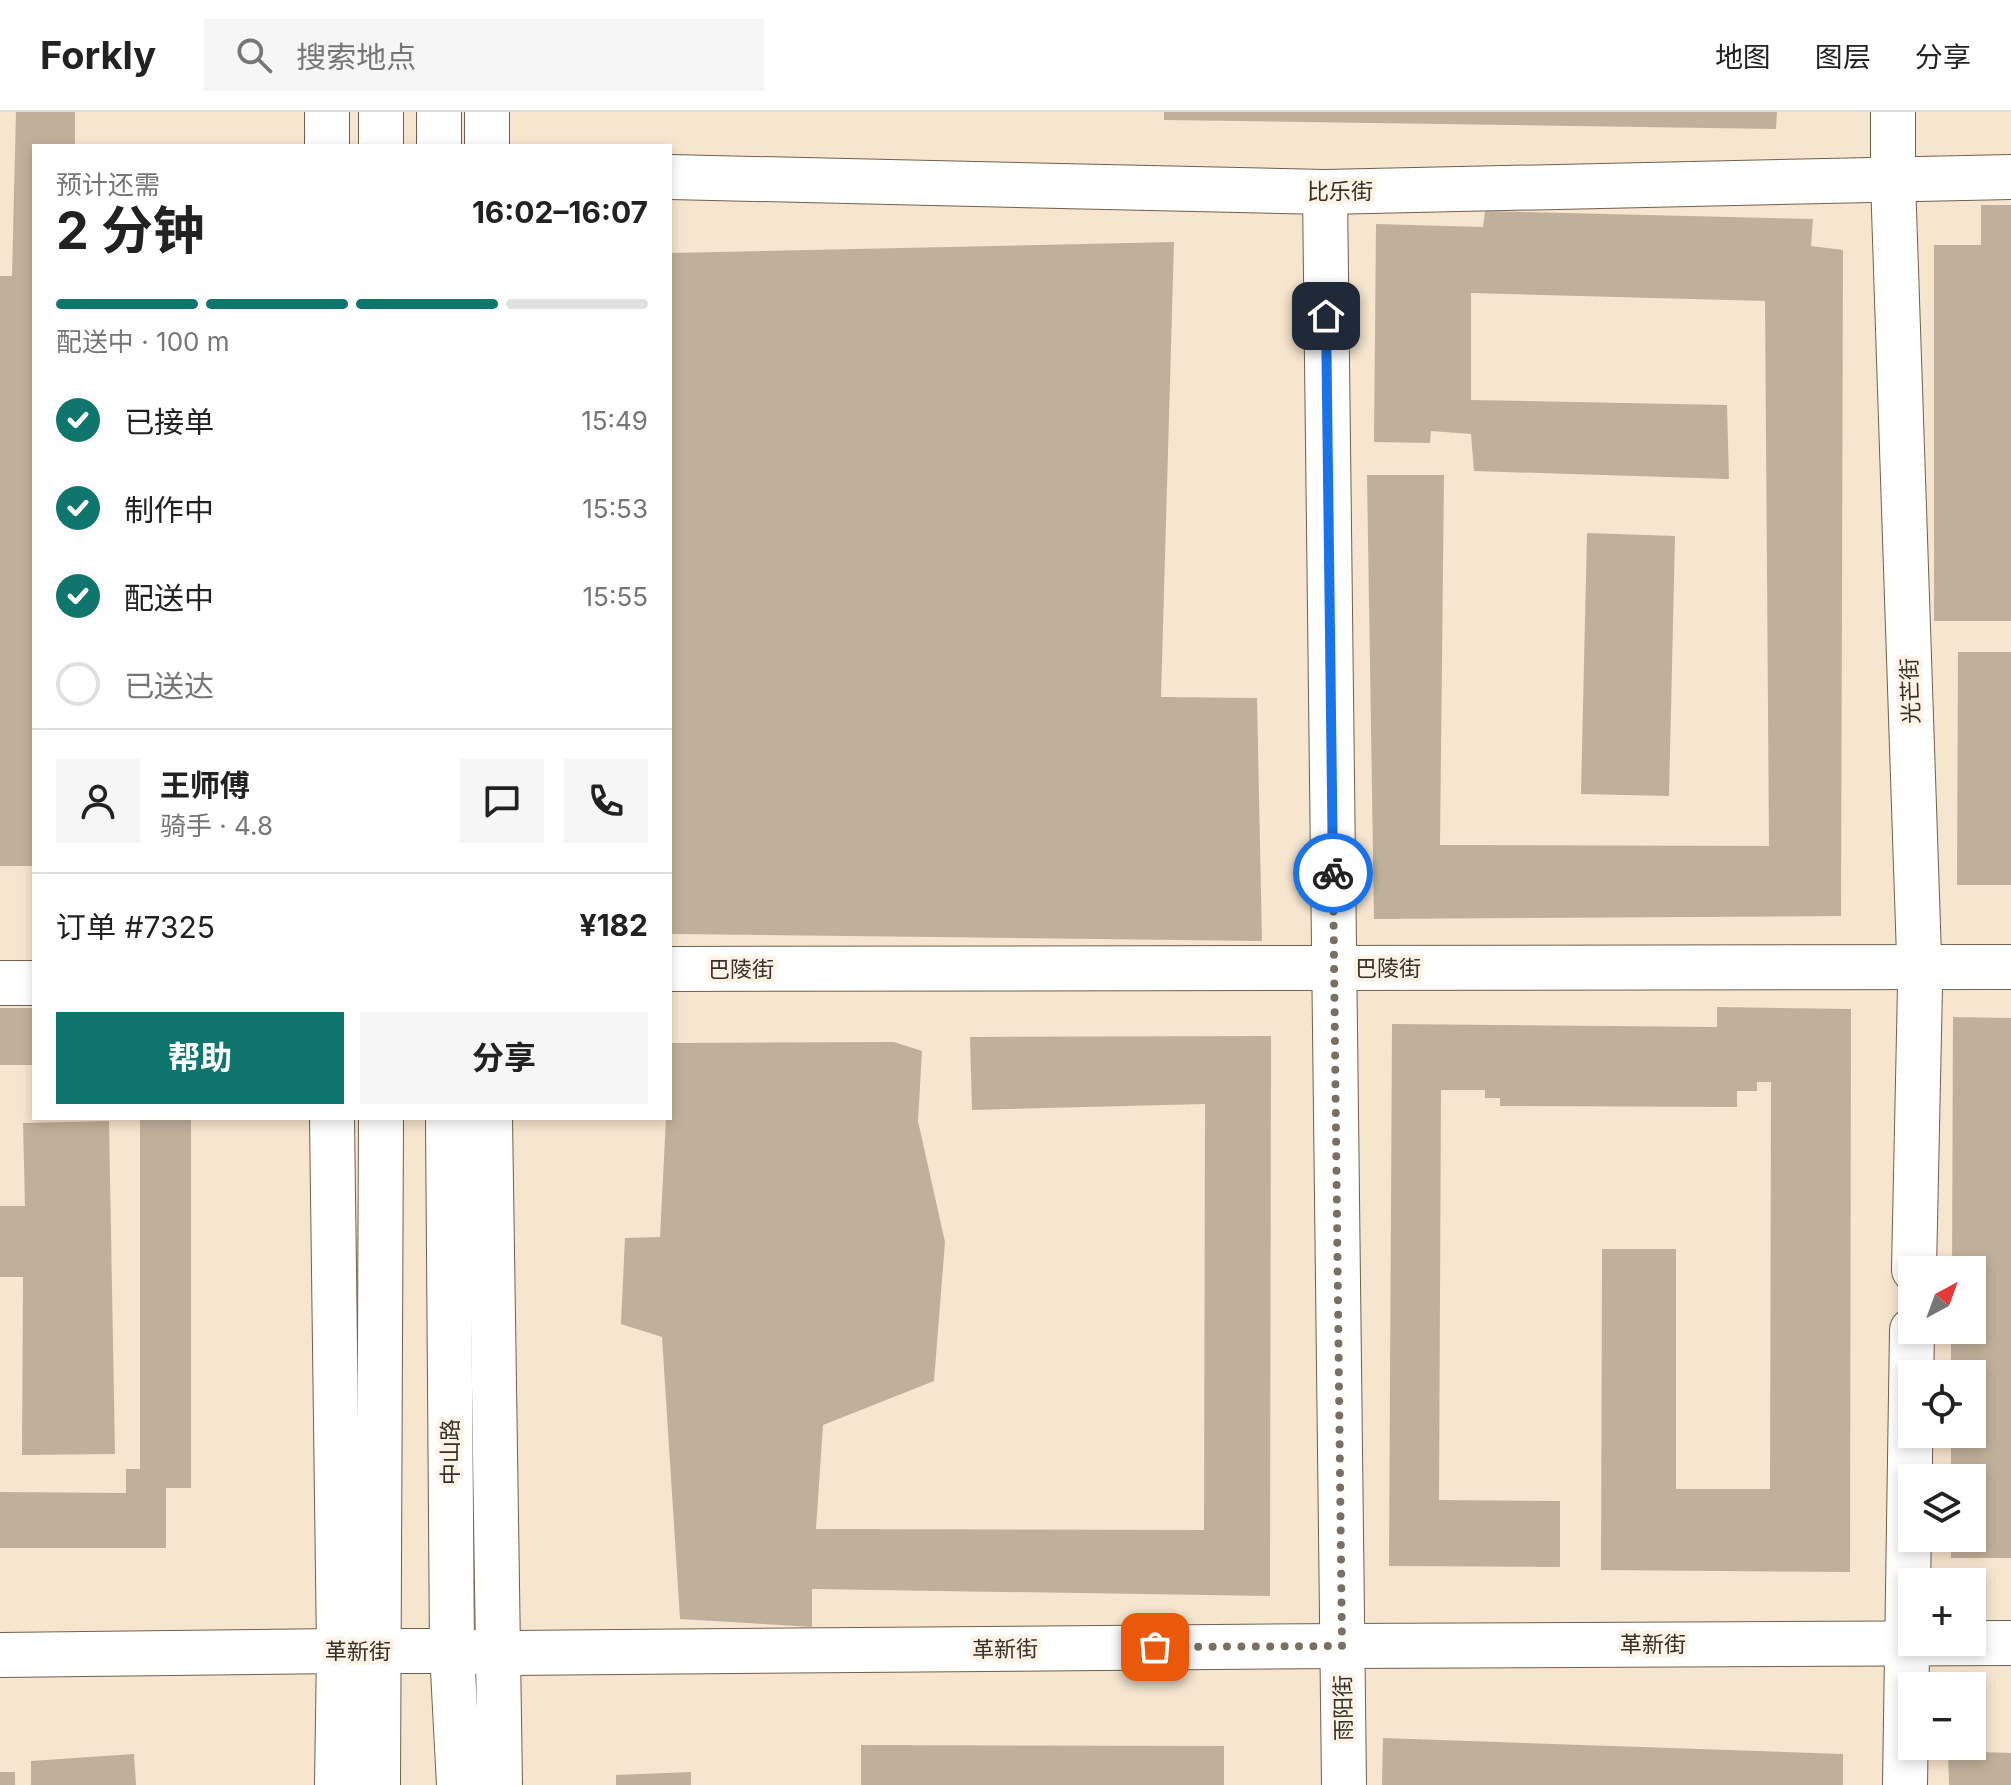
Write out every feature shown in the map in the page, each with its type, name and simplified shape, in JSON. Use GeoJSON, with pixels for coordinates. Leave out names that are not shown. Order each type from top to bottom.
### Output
{"type":"FeatureCollection","features":[{"type":"Feature","properties":{"kind":"street"},"geometry":{"type":"LineString","coordinates":[[327,112],[327,144]]}},
{"type":"Feature","properties":{"kind":"street"},"geometry":{"type":"LineString","coordinates":[[381,112],[381,144]]}},
{"type":"Feature","properties":{"kind":"street"},"geometry":{"type":"LineString","coordinates":[[439,112],[439,144]]}},
{"type":"Feature","properties":{"kind":"street"},"geometry":{"type":"LineString","coordinates":[[487,112],[487,144]]}},
{"type":"Feature","properties":{"kind":"street","name":"光芒街"},"geometry":{"type":"LineString","coordinates":[[1893,112],[1919,968],[1914,1256]]}},
{"type":"Feature","properties":{"kind":"street","name":"比乐街"},"geometry":{"type":"LineString","coordinates":[[672,177],[1325,192],[2011,177]]}},
{"type":"Feature","properties":{"kind":"street","name":"雨阳街"},"geometry":{"type":"LineString","coordinates":[[1325,192],[1344,1785]]}},
{"type":"Feature","properties":{"kind":"street","name":"巴陵街"},"geometry":{"type":"LineString","coordinates":[[672,969],[2011,967]]}},
{"type":"Feature","properties":{"kind":"street"},"geometry":{"type":"LineString","coordinates":[[0,983],[32,983]]}},
{"type":"Feature","properties":{"kind":"street"},"geometry":{"type":"LineString","coordinates":[[332,1120],[359,1651],[378,1785]]}},
{"type":"Feature","properties":{"kind":"street"},"geometry":{"type":"LineString","coordinates":[[337,1785],[359,1651],[381,1120]]}},
{"type":"Feature","properties":{"kind":"street","name":"中山路"},"geometry":{"type":"LineString","coordinates":[[448,1120],[452,1651],[459,1785]]}},
{"type":"Feature","properties":{"kind":"street"},"geometry":{"type":"LineString","coordinates":[[490,1120],[500,1785]]}},
{"type":"Feature","properties":{"kind":"street"},"geometry":{"type":"LineString","coordinates":[[1907,1568],[1912,1344]]}},
{"type":"Feature","properties":{"kind":"street","name":"革新街"},"geometry":{"type":"LineString","coordinates":[[0,1655],[1898,1643]]}},
{"type":"Feature","properties":{"kind":"street","name":"革新街"},"geometry":{"type":"LineString","coordinates":[[1986,1643],[2011,1643]]}},
{"type":"Feature","properties":{"kind":"street"},"geometry":{"type":"LineString","coordinates":[[1905,1785],[1906,1656]]}},
{"type":"Feature","properties":{"kind":"building"},"geometry":{"type":"Polygon","coordinates":[[[16,112],[75,112],[75,144],[32,144],[32,866],[0,866],[0,276],[12,276],[16,112]]]}},
{"type":"Feature","properties":{"kind":"building"},"geometry":{"type":"Polygon","coordinates":[[[1164,112],[1777,112],[1776,129],[1164,120],[1164,112]]]}},
{"type":"Feature","properties":{"kind":"building"},"geometry":{"type":"Polygon","coordinates":[[[1981,205],[2011,205],[2011,621],[1934,621],[1934,245],[1981,245],[1981,205]]]}},
{"type":"Feature","properties":{"kind":"building"},"geometry":{"type":"Polygon","coordinates":[[[1485,211],[1813,219],[1811,246],[1843,250],[1841,916],[1374,919],[1367,475],[1444,475],[1440,845],[1769,846],[1765,301],[1471,293],[1471,400],[1727,405],[1729,479],[1474,471],[1471,434],[1431,431],[1430,443],[1374,442],[1376,224],[1483,227],[1485,211]]]}},
{"type":"Feature","properties":{"kind":"building"},"geometry":{"type":"Polygon","coordinates":[[[1174,242],[1161,697],[1257,698],[1262,941],[672,934],[672,253],[1174,242]]]}},
{"type":"Feature","properties":{"kind":"building"},"geometry":{"type":"Polygon","coordinates":[[[1587,533],[1675,536],[1669,796],[1581,794],[1587,533]]]}},
{"type":"Feature","properties":{"kind":"building"},"geometry":{"type":"Polygon","coordinates":[[[1958,652],[2011,652],[2011,885],[1957,885],[1958,652]]]}},
{"type":"Feature","properties":{"kind":"building"},"geometry":{"type":"Polygon","coordinates":[[[1717,1007],[1851,1009],[1850,1572],[1601,1570],[1602,1249],[1676,1249],[1676,1489],[1770,1489],[1771,1082],[1757,1082],[1757,1091],[1737,1091],[1737,1107],[1500,1106],[1500,1098],[1485,1098],[1485,1090],[1441,1090],[1439,1500],[1560,1501],[1560,1567],[1389,1566],[1392,1024],[1717,1027],[1717,1007]]]}},
{"type":"Feature","properties":{"kind":"building"},"geometry":{"type":"Polygon","coordinates":[[[0,1008],[32,1008],[32,1065],[0,1065],[0,1008]]]}},
{"type":"Feature","properties":{"kind":"building"},"geometry":{"type":"Polygon","coordinates":[[[1953,1017],[2011,1018],[2011,1558],[1951,1558],[1951,1552],[1986,1552],[1986,1464],[1951,1464],[1951,1448],[1986,1448],[1986,1360],[1951,1360],[1951,1344],[1986,1344],[1986,1256],[1952,1256],[1953,1017]]]}},
{"type":"Feature","properties":{"kind":"building"},"geometry":{"type":"Polygon","coordinates":[[[1271,1036],[1270,1596],[812,1589],[812,1627],[680,1619],[662,1337],[621,1324],[625,1238],[660,1237],[666,1120],[672,1120],[672,1043],[894,1042],[922,1051],[918,1121],[945,1242],[934,1381],[823,1425],[816,1529],[1204,1530],[1205,1104],[972,1110],[970,1037],[1271,1036]]]}},
{"type":"Feature","properties":{"kind":"building"},"geometry":{"type":"Polygon","coordinates":[[[140,1120],[191,1120],[191,1488],[166,1488],[166,1548],[0,1548],[0,1492],[126,1493],[126,1469],[140,1469],[140,1120]]]}},
{"type":"Feature","properties":{"kind":"building"},"geometry":{"type":"Polygon","coordinates":[[[109,1121],[115,1454],[22,1455],[23,1277],[0,1277],[0,1206],[25,1206],[23,1123],[109,1121]]]}},
{"type":"Feature","properties":{"kind":"building"},"geometry":{"type":"Polygon","coordinates":[[[1383,1738],[1843,1754],[1843,1785],[1382,1785],[1383,1738]]]}},
{"type":"Feature","properties":{"kind":"building"},"geometry":{"type":"Polygon","coordinates":[[[861,1745],[1224,1746],[1224,1785],[861,1785],[861,1745]]]}},
{"type":"Feature","properties":{"kind":"building"},"geometry":{"type":"Polygon","coordinates":[[[1986,1752],[2011,1753],[2011,1785],[1949,1785],[1948,1760],[1986,1760],[1986,1752]]]}},
{"type":"Feature","properties":{"kind":"building"},"geometry":{"type":"Polygon","coordinates":[[[134,1754],[136,1785],[31,1785],[31,1761],[134,1754]]]}},
{"type":"Feature","properties":{"kind":"building"},"geometry":{"type":"Polygon","coordinates":[[[0,1772],[15,1772],[15,1785],[0,1785],[0,1772]]]}},
{"type":"Feature","properties":{"kind":"building"},"geometry":{"type":"Polygon","coordinates":[[[691,1772],[691,1785],[616,1785],[616,1775],[691,1772]]]}},
{"type":"Feature","properties":{"kind":"way so far"},"geometry":{"type":"LineString","coordinates":[[1155,1647],[1342,1646],[1333,873]]}},
{"type":"Feature","properties":{"kind":"route"},"geometry":{"type":"LineString","coordinates":[[1326,316],[1333,873]]}}]}
